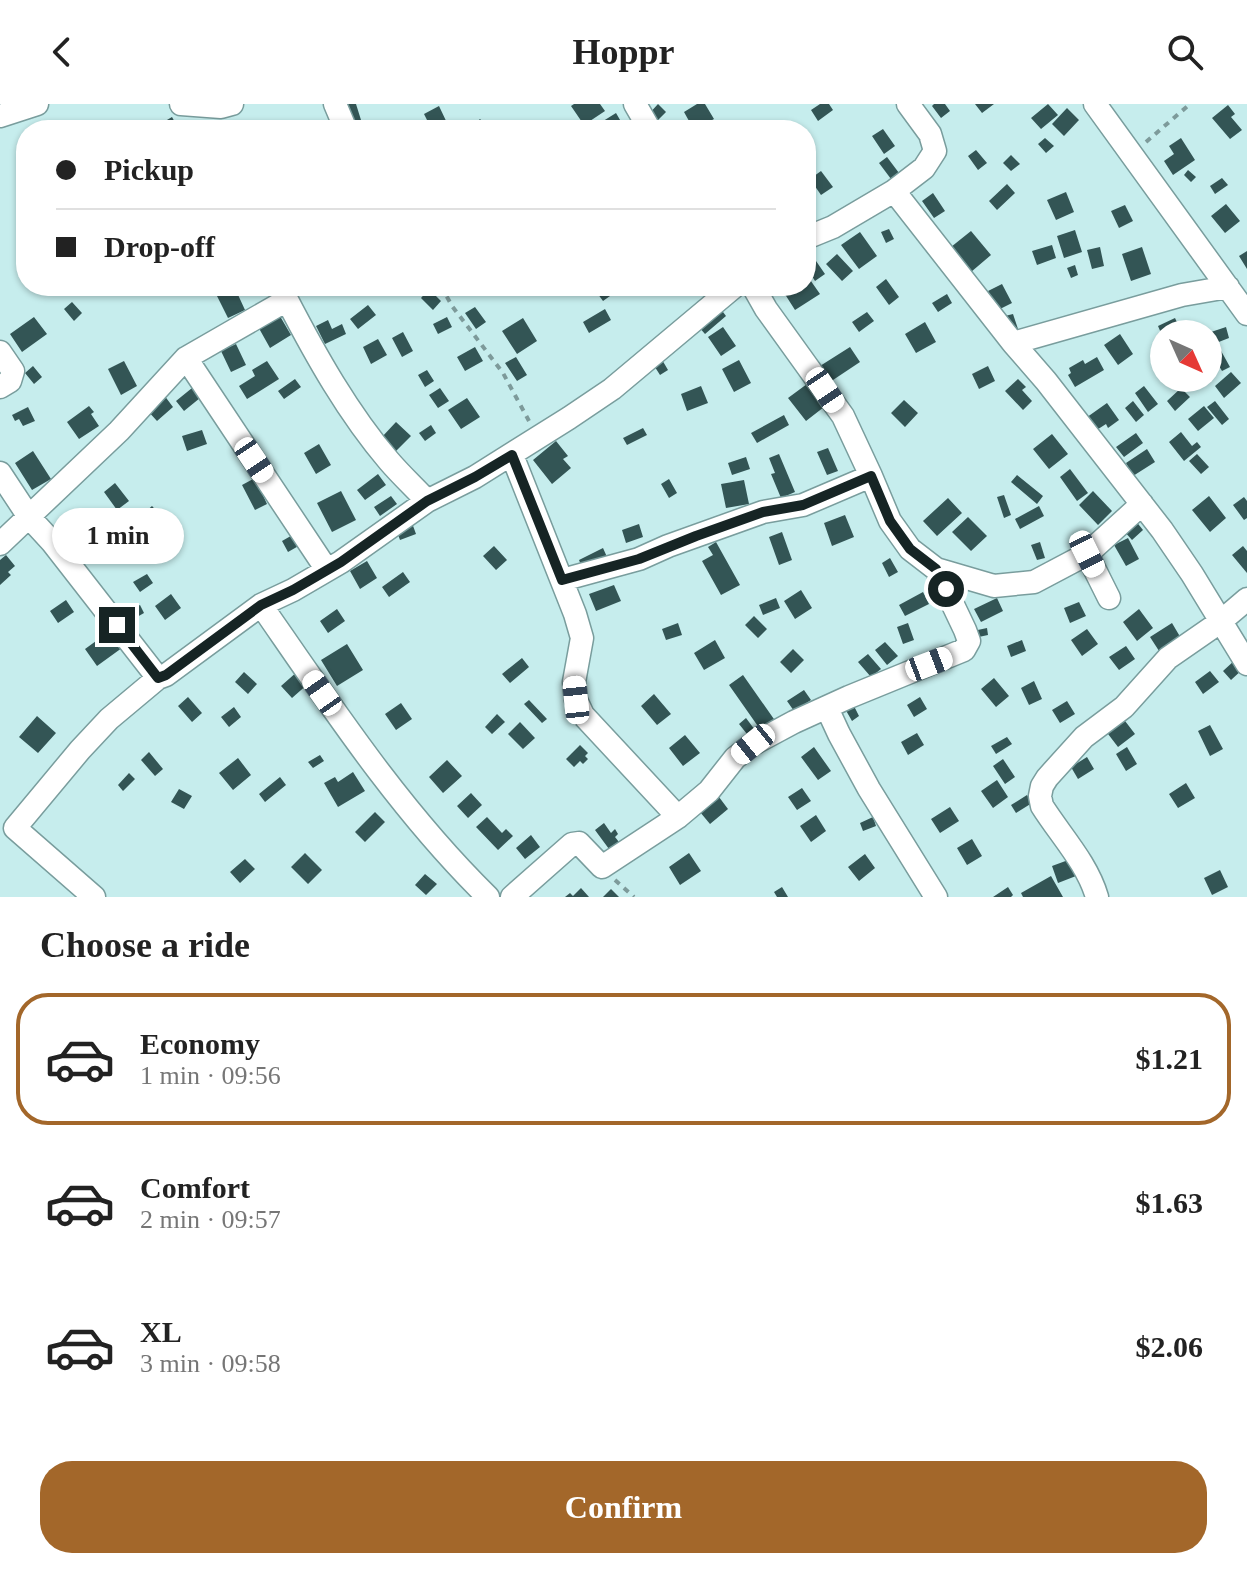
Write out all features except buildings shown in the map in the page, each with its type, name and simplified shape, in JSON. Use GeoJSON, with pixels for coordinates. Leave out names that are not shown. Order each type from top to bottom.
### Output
{"type":"FeatureCollection","features":[{"type":"Feature","properties":{"kind":"street"},"geometry":{"type":"LineString","coordinates":[[0,116],[37,104]]}},
{"type":"Feature","properties":{"kind":"street"},"geometry":{"type":"LineString","coordinates":[[181,104],[221,107],[232,104]]}},
{"type":"Feature","properties":{"kind":"street"},"geometry":{"type":"LineString","coordinates":[[816,234],[894,191],[924,168],[935,151],[930,134],[908,104]]}},
{"type":"Feature","properties":{"kind":"street"},"geometry":{"type":"LineString","coordinates":[[1095,104],[1241,300]]}},
{"type":"Feature","properties":{"kind":"street"},"geometry":{"type":"LineString","coordinates":[[894,191],[1142,504],[1192,574],[1247,664]]}},
{"type":"Feature","properties":{"kind":"street"},"geometry":{"type":"LineString","coordinates":[[1013,343],[1182,295],[1241,300]]}},
{"type":"Feature","properties":{"kind":"street"},"geometry":{"type":"LineString","coordinates":[[0,544],[119,431],[186,358],[279,296]]}},
{"type":"Feature","properties":{"kind":"street"},"geometry":{"type":"LineString","coordinates":[[286,296],[315,353],[368,433],[427,501]]}},
{"type":"Feature","properties":{"kind":"street"},"geometry":{"type":"LineString","coordinates":[[94,897],[15,828],[109,719],[158,678],[261,605],[327,570],[427,501],[512,455],[612,389],[723,296]]}},
{"type":"Feature","properties":{"kind":"street"},"geometry":{"type":"LineString","coordinates":[[759,296],[843,416],[890,521],[910,549],[936,569],[994,586],[1034,582],[1087,554],[1142,504]]}},
{"type":"Feature","properties":{"kind":"street"},"geometry":{"type":"LineString","coordinates":[[0,352],[13,371],[10,381],[0,387]]}},
{"type":"Feature","properties":{"kind":"street"},"geometry":{"type":"LineString","coordinates":[[186,358],[327,570]]}},
{"type":"Feature","properties":{"kind":"street"},"geometry":{"type":"LineString","coordinates":[[512,455],[582,638],[574,682],[576,700],[583,715],[678,817]]}},
{"type":"Feature","properties":{"kind":"street"},"geometry":{"type":"LineString","coordinates":[[0,473],[29,517],[158,678]]}},
{"type":"Feature","properties":{"kind":"street"},"geometry":{"type":"LineString","coordinates":[[562,580],[639,559],[763,512],[803,505],[871,476]]}},
{"type":"Feature","properties":{"kind":"street"},"geometry":{"type":"LineString","coordinates":[[1087,554],[1109,598]]}},
{"type":"Feature","properties":{"kind":"street"},"geometry":{"type":"LineString","coordinates":[[512,897],[572,844],[579,843],[602,867],[678,817],[709,791],[735,758],[753,744],[849,697],[964,650],[969,641],[936,569]]}},
{"type":"Feature","properties":{"kind":"street"},"geometry":{"type":"LineString","coordinates":[[1097,897],[1078,857],[1042,806],[1042,786],[1084,737],[1124,707],[1168,658],[1247,599]]}},
{"type":"Feature","properties":{"kind":"street"},"geometry":{"type":"LineString","coordinates":[[261,605],[405,806],[459,869],[488,897]]}},
{"type":"Feature","properties":{"kind":"street"},"geometry":{"type":"LineString","coordinates":[[827,708],[869,789],[936,897]]}},
{"type":"Feature","properties":{"kind":"path"},"geometry":{"type":"LineString","coordinates":[[1132,156],[1190,104]]}},
{"type":"Feature","properties":{"kind":"path"},"geometry":{"type":"LineString","coordinates":[[446,296],[503,373],[539,437]]}},
{"type":"Feature","properties":{"kind":"route"},"geometry":{"type":"LineString","coordinates":[[117,625],[158,678],[166,675],[261,605],[341,562],[427,501],[512,455],[562,580],[639,559],[763,512],[803,505],[871,476],[890,521],[910,549],[936,569],[946,589]]}}]}
